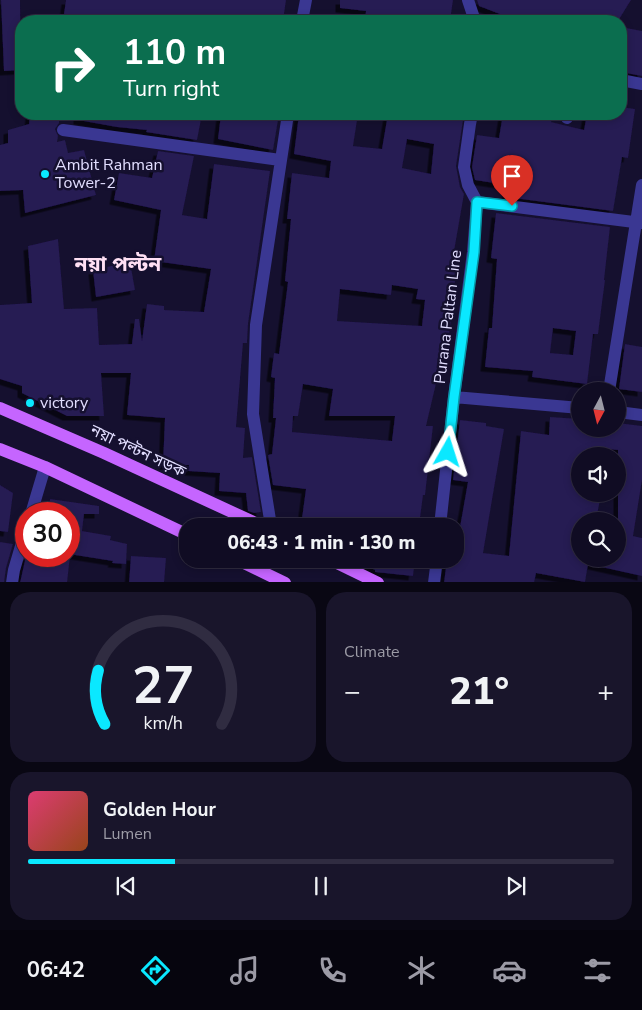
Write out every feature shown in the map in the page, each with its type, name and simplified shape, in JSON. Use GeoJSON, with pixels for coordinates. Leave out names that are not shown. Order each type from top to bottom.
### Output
{"type":"FeatureCollection","features":[{"type":"Feature","properties":{"kind":"main road","name":"নয়া পল্টন সড়ক"},"geometry":{"type":"LineString","coordinates":[[0,408],[113,457],[245,518]]}},
{"type":"Feature","properties":{"kind":"main road"},"geometry":{"type":"LineString","coordinates":[[0,449],[44,467],[179,531]]}},
{"type":"Feature","properties":{"kind":"main road"},"geometry":{"type":"LineString","coordinates":[[255,568],[285,582]]}},
{"type":"Feature","properties":{"kind":"main road"},"geometry":{"type":"LineString","coordinates":[[348,568],[378,582]]}},
{"type":"Feature","properties":{"kind":"street"},"geometry":{"type":"LineString","coordinates":[[303,15],[306,0]]}},
{"type":"Feature","properties":{"kind":"street"},"geometry":{"type":"LineString","coordinates":[[468,0],[473,15]]}},
{"type":"Feature","properties":{"kind":"street"},"geometry":{"type":"LineString","coordinates":[[627,81],[642,84]]}},
{"type":"Feature","properties":{"kind":"street"},"geometry":{"type":"LineString","coordinates":[[270,518],[253,414],[256,325],[287,120]]}},
{"type":"Feature","properties":{"kind":"street","name":"Purana Paltan Line"},"geometry":{"type":"LineString","coordinates":[[441,518],[454,397],[474,252],[477,202],[468,185],[464,167],[471,120]]}},
{"type":"Feature","properties":{"kind":"street"},"geometry":{"type":"LineString","coordinates":[[63,130],[280,160]]}},
{"type":"Feature","properties":{"kind":"street"},"geometry":{"type":"LineString","coordinates":[[611,382],[639,222],[642,184]]}},
{"type":"Feature","properties":{"kind":"street"},"geometry":{"type":"LineString","coordinates":[[477,202],[639,222]]}},
{"type":"Feature","properties":{"kind":"street"},"geometry":{"type":"LineString","coordinates":[[454,397],[571,407]]}},
{"type":"Feature","properties":{"kind":"street"},"geometry":{"type":"LineString","coordinates":[[626,413],[642,415]]}},
{"type":"Feature","properties":{"kind":"street"},"geometry":{"type":"LineString","coordinates":[[34,502],[44,467]]}},
{"type":"Feature","properties":{"kind":"street"},"geometry":{"type":"LineString","coordinates":[[12,582],[15,567]]}},
{"type":"Feature","properties":{"kind":"street"},"geometry":{"type":"LineString","coordinates":[[434,582],[436,568]]}},
{"type":"Feature","properties":{"kind":"building"},"geometry":{"type":"Polygon","coordinates":[[[1,0],[20,0],[20,15],[15,15],[15,70],[4,71],[1,0]]]}},
{"type":"Feature","properties":{"kind":"building"},"geometry":{"type":"Polygon","coordinates":[[[66,0],[286,0],[284,15],[64,15],[66,0]]]}},
{"type":"Feature","properties":{"kind":"building"},"geometry":{"type":"Polygon","coordinates":[[[340,0],[453,0],[451,15],[366,15],[366,11],[340,8],[340,0]]]}},
{"type":"Feature","properties":{"kind":"building"},"geometry":{"type":"Polygon","coordinates":[[[477,0],[631,0],[622,15],[502,15],[479,6],[477,0]]]}},
{"type":"Feature","properties":{"kind":"building"},"geometry":{"type":"Polygon","coordinates":[[[627,28],[642,31],[642,76],[627,73],[627,28]]]}},
{"type":"Feature","properties":{"kind":"building"},"geometry":{"type":"Polygon","coordinates":[[[627,108],[635,109],[628,158],[622,157],[613,211],[506,197],[507,185],[475,180],[472,167],[477,135],[499,138],[502,120],[552,120],[551,122],[584,130],[586,120],[627,120],[627,108]]]}},
{"type":"Feature","properties":{"kind":"building","name":"Ambit Rahman Tower-2"},"geometry":{"type":"Polygon","coordinates":[[[29,120],[59,120],[55,129],[58,136],[57,142],[65,140],[68,153],[84,150],[96,195],[25,213],[23,190],[0,191],[0,145],[8,143],[8,130],[29,124],[29,120]]]}},
{"type":"Feature","properties":{"kind":"building"},"geometry":{"type":"Polygon","coordinates":[[[78,120],[201,120],[197,140],[146,132],[147,130],[78,120]]]}},
{"type":"Feature","properties":{"kind":"building"},"geometry":{"type":"Polygon","coordinates":[[[220,120],[278,120],[273,150],[218,139],[220,120]]]}},
{"type":"Feature","properties":{"kind":"building"},"geometry":{"type":"Polygon","coordinates":[[[298,120],[357,120],[353,146],[382,149],[387,120],[463,120],[456,166],[460,187],[464,194],[453,257],[459,257],[449,320],[451,320],[446,359],[442,358],[426,426],[433,426],[425,495],[423,495],[420,518],[302,518],[306,489],[273,485],[268,455],[272,454],[276,418],[273,418],[275,378],[271,377],[274,353],[279,354],[288,282],[285,281],[291,219],[287,219],[292,173],[329,178],[331,161],[294,154],[298,120]],[[407,139],[402,168],[431,174],[434,144],[407,139]],[[392,285],[391,295],[340,289],[337,321],[422,326],[425,300],[416,299],[418,289],[392,285]],[[303,384],[298,416],[293,416],[292,432],[392,441],[395,416],[329,416],[333,389],[303,384]]]}},
{"type":"Feature","properties":{"kind":"building"},"geometry":{"type":"Polygon","coordinates":[[[158,151],[194,156],[182,215],[207,219],[214,164],[270,171],[248,324],[247,343],[243,343],[236,427],[245,428],[243,458],[252,457],[261,512],[254,513],[248,511],[246,493],[219,491],[220,473],[188,471],[189,465],[163,465],[165,418],[127,415],[131,373],[101,373],[104,416],[67,416],[22,393],[22,386],[0,379],[0,305],[32,303],[28,246],[58,239],[64,309],[97,308],[99,345],[132,344],[135,319],[139,319],[142,341],[147,304],[164,306],[164,310],[204,312],[211,269],[154,261],[161,210],[114,200],[119,173],[152,178],[158,151]]]}},
{"type":"Feature","properties":{"kind":"building"},"geometry":{"type":"Polygon","coordinates":[[[496,213],[610,227],[598,334],[593,334],[587,382],[532,377],[533,371],[485,367],[489,328],[492,328],[497,259],[491,258],[496,213]],[[553,328],[550,353],[573,355],[576,331],[553,328]]]}},
{"type":"Feature","properties":{"kind":"building"},"geometry":{"type":"Polygon","coordinates":[[[130,262],[135,290],[96,297],[93,270],[130,262]]]}},
{"type":"Feature","properties":{"kind":"building"},"geometry":{"type":"Polygon","coordinates":[[[625,344],[642,347],[642,392],[626,390],[626,382],[620,382],[625,344]]]}},
{"type":"Feature","properties":{"kind":"building"},"geometry":{"type":"Polygon","coordinates":[[[550,417],[571,418],[571,438],[626,438],[626,424],[642,426],[642,480],[633,536],[642,538],[642,576],[602,567],[626,567],[626,512],[618,512],[618,502],[626,502],[626,447],[571,447],[571,502],[600,502],[598,512],[571,512],[571,567],[588,567],[585,582],[536,573],[534,582],[444,582],[446,568],[464,568],[464,518],[462,518],[468,482],[453,480],[460,420],[486,423],[486,426],[504,429],[483,553],[509,556],[521,431],[549,435],[550,417]]]}},
{"type":"Feature","properties":{"kind":"building"},"geometry":{"type":"Polygon","coordinates":[[[0,485],[13,493],[8,532],[0,531],[0,485]]]}},
{"type":"Feature","properties":{"kind":"building"},"geometry":{"type":"Polygon","coordinates":[[[50,499],[71,502],[50,502],[50,499]]]}},
{"type":"Feature","properties":{"kind":"building"},"geometry":{"type":"Polygon","coordinates":[[[80,503],[99,506],[99,514],[84,514],[82,531],[111,536],[110,540],[127,544],[126,564],[112,563],[113,561],[80,556],[80,503]]]}},
{"type":"Feature","properties":{"kind":"building"},"geometry":{"type":"Polygon","coordinates":[[[0,542],[13,544],[4,582],[0,582],[0,542]]]}},
{"type":"Feature","properties":{"kind":"building"},"geometry":{"type":"Polygon","coordinates":[[[131,556],[166,558],[164,582],[129,582],[131,556]]]}},
{"type":"Feature","properties":{"kind":"building"},"geometry":{"type":"Polygon","coordinates":[[[24,567],[69,567],[67,582],[20,582],[24,567]]]}},
{"type":"Feature","properties":{"kind":"building"},"geometry":{"type":"Polygon","coordinates":[[[371,568],[414,568],[413,576],[375,572],[371,568]]]}},
{"type":"Feature","properties":{"kind":"place","name":"Ambit Rahman Tower-2"},"geometry":{"type":"Point","coordinates":[45,174]}},
{"type":"Feature","properties":{"kind":"place","name":"victory"},"geometry":{"type":"Point","coordinates":[30,403]}},
{"type":"Feature","properties":{"kind":"district","name":"নয়া পল্টন"},"geometry":{"type":"Point","coordinates":[118,264]}},
{"type":"Feature","properties":{"kind":"route"},"geometry":{"type":"LineString","coordinates":[[448,452],[474,252],[477,202],[512,206]]}}]}
